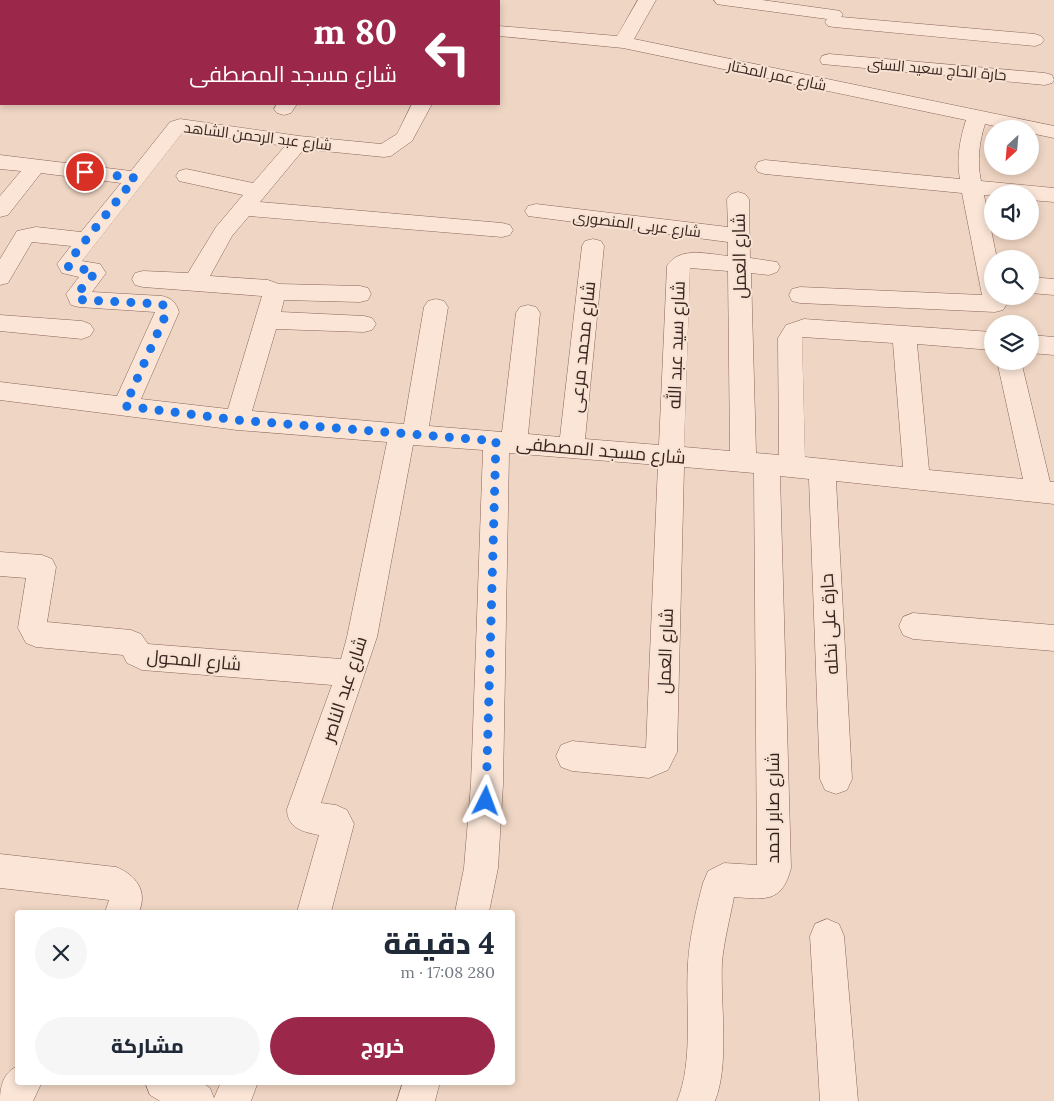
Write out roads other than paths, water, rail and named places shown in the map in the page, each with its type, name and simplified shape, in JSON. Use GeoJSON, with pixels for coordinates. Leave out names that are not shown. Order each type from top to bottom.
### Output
{"type":"FeatureCollection","features":[{"type":"Feature","properties":{"kind":"street"},"geometry":{"type":"LineString","coordinates":[[623,42],[647,0]]}},
{"type":"Feature","properties":{"kind":"street"},"geometry":{"type":"LineString","coordinates":[[723,0],[835,12],[1035,40]]}},
{"type":"Feature","properties":{"kind":"street"},"geometry":{"type":"LineString","coordinates":[[823,85],[829,60],[835,12]]}},
{"type":"Feature","properties":{"kind":"street","name":"شارع عمر المختار"},"geometry":{"type":"LineString","coordinates":[[500,31],[623,42],[1054,132]]}},
{"type":"Feature","properties":{"kind":"street","name":"حارة الحاج سعيد السنى"},"geometry":{"type":"LineString","coordinates":[[829,60],[1045,79]]}},
{"type":"Feature","properties":{"kind":"street"},"geometry":{"type":"LineString","coordinates":[[178,125],[177,117],[186,105]]}},
{"type":"Feature","properties":{"kind":"street","name":"شارع عبد الرحمن الشاهد"},"geometry":{"type":"LineString","coordinates":[[125,406],[167,312],[166,308],[162,304],[80,299],[77,294],[95,273],[90,270],[70,268],[68,264],[178,125],[299,142],[384,150],[398,144],[404,137],[421,105]]}},
{"type":"Feature","properties":{"kind":"street"},"geometry":{"type":"LineString","coordinates":[[978,115],[971,135],[968,168],[985,250]]}},
{"type":"Feature","properties":{"kind":"street"},"geometry":{"type":"LineString","coordinates":[[200,282],[197,278],[198,274],[224,232],[299,142]]}},
{"type":"Feature","properties":{"kind":"street"},"geometry":{"type":"LineString","coordinates":[[0,162],[135,178]]}},
{"type":"Feature","properties":{"kind":"street"},"geometry":{"type":"LineString","coordinates":[[0,210],[35,166]]}},
{"type":"Feature","properties":{"kind":"street"},"geometry":{"type":"LineString","coordinates":[[765,167],[1054,195]]}},
{"type":"Feature","properties":{"kind":"street"},"geometry":{"type":"LineString","coordinates":[[186,176],[250,199],[502,230]]}},
{"type":"Feature","properties":{"kind":"street","name":"شارع العمل"},"geometry":{"type":"LineString","coordinates":[[738,199],[739,265],[767,464]]}},
{"type":"Feature","properties":{"kind":"street","name":"شارع عربى المنصورى"},"geometry":{"type":"LineString","coordinates":[[536,212],[739,236]]}},
{"type":"Feature","properties":{"kind":"street"},"geometry":{"type":"LineString","coordinates":[[0,276],[26,236],[36,234],[86,240]]}},
{"type":"Feature","properties":{"kind":"street","name":"شارع محمد مرعى"},"geometry":{"type":"LineString","coordinates":[[572,448],[593,246]]}},
{"type":"Feature","properties":{"kind":"street","name":"شارع سيد عبد الله"},"geometry":{"type":"LineString","coordinates":[[672,456],[678,266],[680,263],[688,260],[769,267]]}},
{"type":"Feature","properties":{"kind":"street"},"geometry":{"type":"LineString","coordinates":[[143,278],[268,288],[275,292],[360,294]]}},
{"type":"Feature","properties":{"kind":"street"},"geometry":{"type":"LineString","coordinates":[[1039,285],[1054,286]]}},
{"type":"Feature","properties":{"kind":"street"},"geometry":{"type":"LineString","coordinates":[[237,420],[275,292]]}},
{"type":"Feature","properties":{"kind":"street"},"geometry":{"type":"LineString","coordinates":[[800,295],[984,297]]}},
{"type":"Feature","properties":{"kind":"street","name":"شارع عبد الناصر"},"geometry":{"type":"LineString","coordinates":[[315,910],[338,824],[336,821],[307,817],[303,814],[302,809],[352,673],[362,638],[436,307]]}},
{"type":"Feature","properties":{"kind":"street"},"geometry":{"type":"LineString","coordinates":[[472,910],[481,868],[487,784],[505,442],[528,313]]}},
{"type":"Feature","properties":{"kind":"street"},"geometry":{"type":"LineString","coordinates":[[267,320],[364,324]]}},
{"type":"Feature","properties":{"kind":"street"},"geometry":{"type":"LineString","coordinates":[[0,323],[82,330]]}},
{"type":"Feature","properties":{"kind":"street"},"geometry":{"type":"LineString","coordinates":[[767,464],[790,338],[794,331],[804,328],[984,340]]}},
{"type":"Feature","properties":{"kind":"street"},"geometry":{"type":"LineString","coordinates":[[904,335],[918,479]]}},
{"type":"Feature","properties":{"kind":"street"},"geometry":{"type":"LineString","coordinates":[[1039,345],[1054,346]]}},
{"type":"Feature","properties":{"kind":"street"},"geometry":{"type":"LineString","coordinates":[[1012,370],[1046,492]]}},
{"type":"Feature","properties":{"kind":"street","name":"شارع مسجد المصطفى"},"geometry":{"type":"LineString","coordinates":[[0,391],[237,420],[767,464],[1046,492]]}},
{"type":"Feature","properties":{"kind":"street","name":"شارع العمل"},"geometry":{"type":"LineString","coordinates":[[572,756],[649,763],[657,760],[660,756],[672,456]]}},
{"type":"Feature","properties":{"kind":"street","name":"شارع صابر احمد"},"geometry":{"type":"LineString","coordinates":[[696,1101],[701,1089],[703,1062],[705,961],[720,883],[724,880],[766,882],[772,876],[774,868],[767,464]]}},
{"type":"Feature","properties":{"kind":"street","name":"حارة على نخله"},"geometry":{"type":"LineString","coordinates":[[822,469],[836,779]]}},
{"type":"Feature","properties":{"kind":"street","name":"شارع المحول"},"geometry":{"type":"LineString","coordinates":[[0,564],[42,567],[32,628],[36,634],[131,643],[135,647],[136,654],[142,657],[352,673]]}},
{"type":"Feature","properties":{"kind":"street"},"geometry":{"type":"LineString","coordinates":[[912,626],[1054,638]]}},
{"type":"Feature","properties":{"kind":"street"},"geometry":{"type":"LineString","coordinates":[[0,871],[116,884],[125,892],[126,904],[123,910]]}},
{"type":"Feature","properties":{"kind":"street"},"geometry":{"type":"LineString","coordinates":[[827,936],[839,1101]]}},
{"type":"Feature","properties":{"kind":"street"},"geometry":{"type":"LineString","coordinates":[[12,1101],[22,1085]]}},
{"type":"Feature","properties":{"kind":"street"},"geometry":{"type":"LineString","coordinates":[[168,1085],[197,1101]]}},
{"type":"Feature","properties":{"kind":"street"},"geometry":{"type":"LineString","coordinates":[[232,1101],[239,1085]]}},
{"type":"Feature","properties":{"kind":"street"},"geometry":{"type":"LineString","coordinates":[[416,1101],[421,1085]]}}]}
